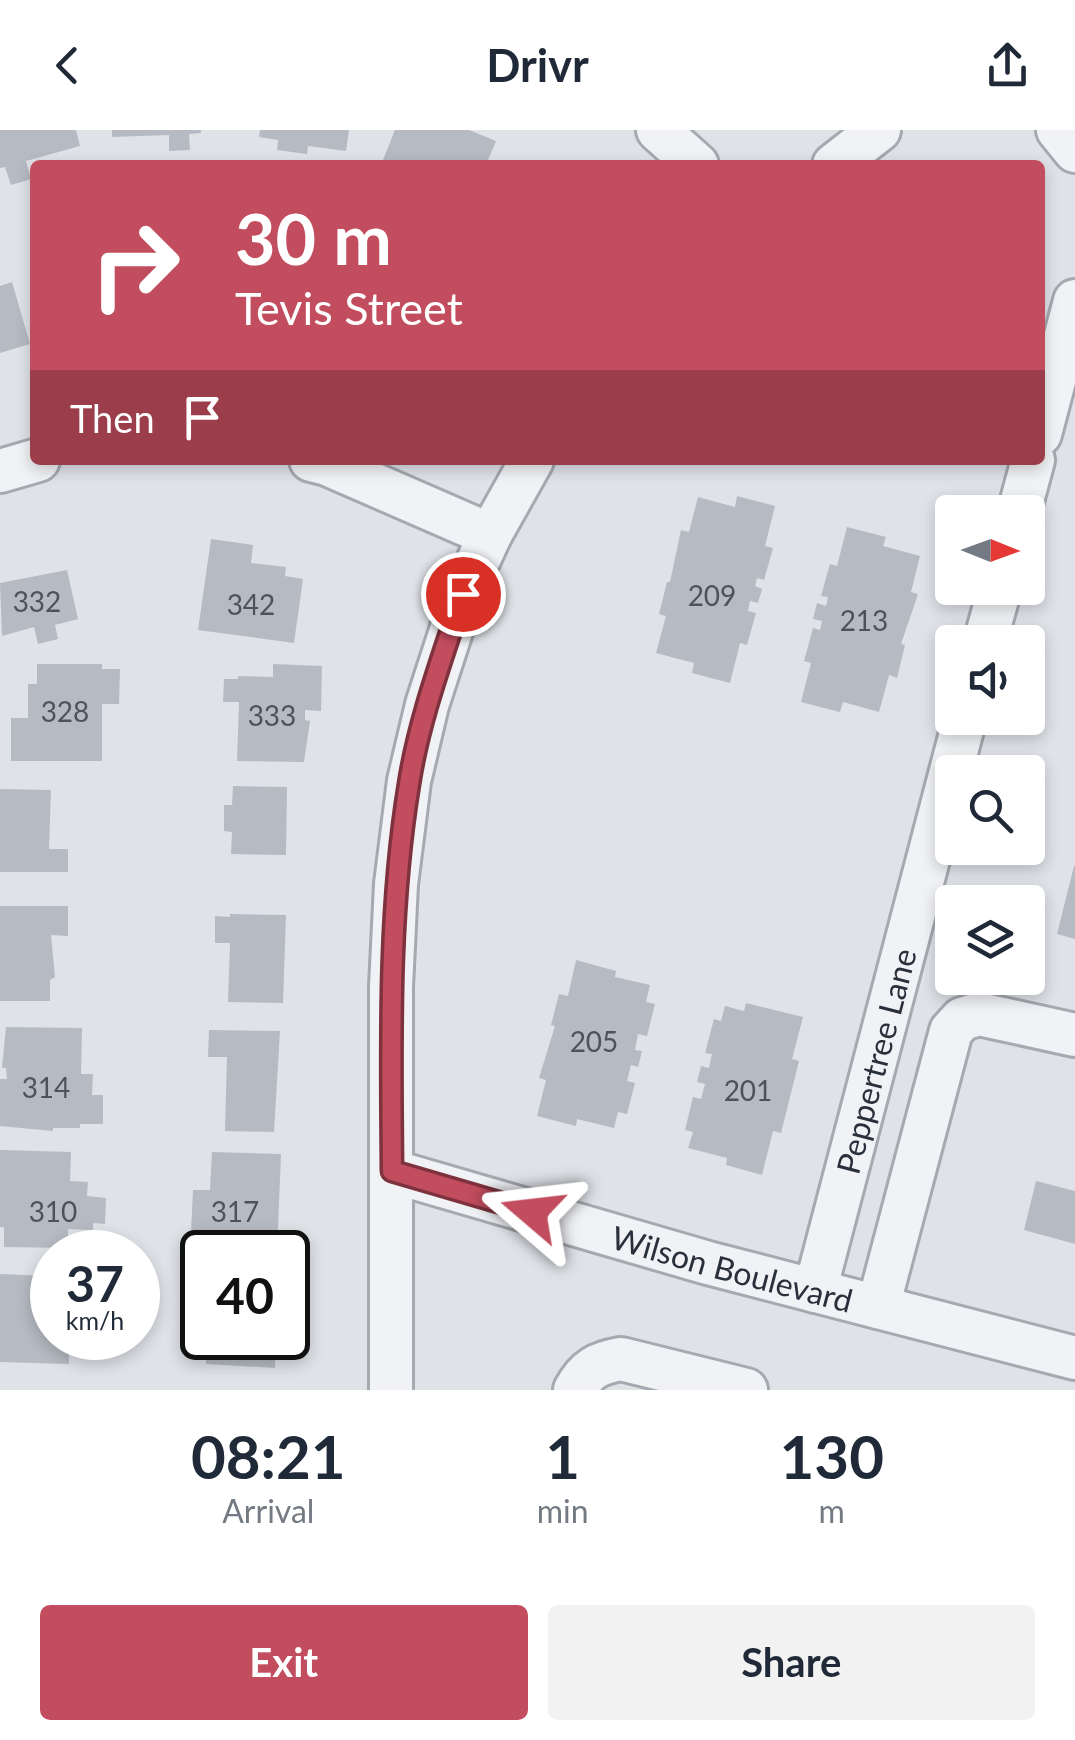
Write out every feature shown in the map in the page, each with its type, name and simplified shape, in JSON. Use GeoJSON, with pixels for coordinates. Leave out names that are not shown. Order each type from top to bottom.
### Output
{"type":"FeatureCollection","features":[{"type":"Feature","properties":{"kind":"street"},"geometry":{"type":"LineString","coordinates":[[658,130],[692,160]]}},
{"type":"Feature","properties":{"kind":"street"},"geometry":{"type":"LineString","coordinates":[[840,160],[879,130]]}},
{"type":"Feature","properties":{"kind":"street"},"geometry":{"type":"LineString","coordinates":[[1058,130],[1075,151]]}},
{"type":"Feature","properties":{"kind":"street"},"geometry":{"type":"LineString","coordinates":[[1045,415],[1075,301]]}},
{"type":"Feature","properties":{"kind":"street"},"geometry":{"type":"LineString","coordinates":[[0,470],[30,462]]}},
{"type":"Feature","properties":{"kind":"street"},"geometry":{"type":"LineString","coordinates":[[330,465],[490,535]]}},
{"type":"Feature","properties":{"kind":"street"},"geometry":{"type":"LineString","coordinates":[[390,1390],[392,970],[396,884],[409,781],[427,705],[451,631],[490,535],[529,465]]}},
{"type":"Feature","properties":{"kind":"street"},"geometry":{"type":"LineString","coordinates":[[1024,495],[1032,465]]}},
{"type":"Feature","properties":{"kind":"street","name":"Peppertree Lane"},"geometry":{"type":"LineString","coordinates":[[815,1291],[961,735]]}},
{"type":"Feature","properties":{"kind":"street"},"geometry":{"type":"LineString","coordinates":[[878,1307],[951,1031],[962,1019],[979,1014],[1075,1034]]}},
{"type":"Feature","properties":{"kind":"street","name":"Wilson Boulevard"},"geometry":{"type":"LineString","coordinates":[[392,1171],[708,1264],[1075,1358]]}},
{"type":"Feature","properties":{"kind":"street"},"geometry":{"type":"LineString","coordinates":[[575,1390],[582,1375],[600,1363],[621,1358],[746,1390]]}},
{"type":"Feature","properties":{"kind":"building"},"geometry":{"type":"Polygon","coordinates":[[[0,130],[76,130],[80,146],[26,161],[30,179],[11,185],[5,167],[0,168],[0,130]]]}},
{"type":"Feature","properties":{"kind":"building"},"geometry":{"type":"Polygon","coordinates":[[[112,130],[201,133],[189,134],[190,150],[169,151],[169,135],[112,137],[112,130]]]}},
{"type":"Feature","properties":{"kind":"building"},"geometry":{"type":"Polygon","coordinates":[[[260,130],[349,130],[346,151],[308,146],[307,154],[277,150],[278,140],[259,137],[260,130]]]}},
{"type":"Feature","properties":{"kind":"building"},"geometry":{"type":"Polygon","coordinates":[[[395,130],[469,130],[496,141],[488,160],[383,160],[395,130]]]}},
{"type":"Feature","properties":{"kind":"building"},"geometry":{"type":"Polygon","coordinates":[[[12,282],[30,344],[0,353],[0,286],[12,282]]]}},
{"type":"Feature","properties":{"kind":"building"},"geometry":{"type":"Polygon","coordinates":[[[737,496],[775,506],[765,546],[773,548],[764,580],[757,578],[755,586],[762,589],[758,603],[750,601],[748,611],[756,613],[747,645],[740,643],[730,683],[692,673],[694,663],[656,653],[666,616],[659,614],[681,530],[689,532],[698,497],[735,507],[737,496]]]}},
{"type":"Feature","properties":{"kind":"building"},"geometry":{"type":"Polygon","coordinates":[[[847,527],[886,537],[883,546],[920,556],[911,592],[918,594],[901,644],[905,645],[897,678],[889,675],[879,712],[843,702],[840,712],[801,702],[811,663],[804,661],[813,628],[820,630],[822,621],[813,619],[817,603],[826,606],[828,597],[821,596],[830,564],[837,566],[847,527]]]}},
{"type":"Feature","properties":{"kind":"building"},"geometry":{"type":"Polygon","coordinates":[[[211,539],[253,545],[251,563],[286,567],[285,576],[303,579],[294,643],[198,630],[211,539]]]}},
{"type":"Feature","properties":{"kind":"building"},"geometry":{"type":"Polygon","coordinates":[[[67,570],[78,619],[55,625],[58,639],[38,644],[34,627],[2,636],[0,583],[67,570]]]}},
{"type":"Feature","properties":{"kind":"building"},"geometry":{"type":"Polygon","coordinates":[[[37,664],[102,664],[102,669],[120,669],[119,704],[102,704],[102,761],[11,761],[11,718],[28,718],[28,684],[37,684],[37,664]]]}},
{"type":"Feature","properties":{"kind":"building"},"geometry":{"type":"Polygon","coordinates":[[[273,664],[322,666],[321,711],[305,710],[305,720],[310,721],[304,762],[237,761],[239,702],[223,702],[224,679],[273,677],[273,664]]]}},
{"type":"Feature","properties":{"kind":"building"},"geometry":{"type":"Polygon","coordinates":[[[233,786],[287,787],[286,855],[231,854],[232,832],[224,831],[224,805],[232,805],[233,786]]]}},
{"type":"Feature","properties":{"kind":"building"},"geometry":{"type":"Polygon","coordinates":[[[0,789],[51,790],[49,849],[68,849],[68,872],[0,872],[0,789]]]}},
{"type":"Feature","properties":{"kind":"building"},"geometry":{"type":"Polygon","coordinates":[[[1075,866],[1075,939],[1057,934],[1075,866]]]}},
{"type":"Feature","properties":{"kind":"building"},"geometry":{"type":"Polygon","coordinates":[[[0,906],[68,906],[68,936],[51,935],[55,977],[50,980],[50,1001],[0,1001],[0,906]]]}},
{"type":"Feature","properties":{"kind":"building"},"geometry":{"type":"Polygon","coordinates":[[[286,915],[283,1003],[228,1002],[230,943],[215,943],[215,916],[286,915]]]}},
{"type":"Feature","properties":{"kind":"building"},"geometry":{"type":"Polygon","coordinates":[[[576,960],[616,971],[615,977],[650,985],[646,1002],[655,1004],[647,1036],[638,1034],[635,1050],[642,1051],[638,1067],[631,1065],[627,1081],[635,1083],[627,1114],[618,1112],[614,1128],[577,1119],[576,1126],[537,1116],[546,1080],[539,1078],[555,1026],[551,1025],[559,994],[568,996],[576,960]]]}},
{"type":"Feature","properties":{"kind":"building"},"geometry":{"type":"Polygon","coordinates":[[[746,1003],[803,1017],[792,1059],[799,1061],[781,1133],[773,1131],[762,1175],[726,1165],[727,1158],[688,1148],[693,1132],[685,1130],[693,1097],[701,1099],[705,1084],[697,1082],[701,1066],[709,1068],[712,1054],[705,1053],[714,1019],[721,1021],[725,1006],[744,1011],[746,1003]]]}},
{"type":"Feature","properties":{"kind":"building"},"geometry":{"type":"Polygon","coordinates":[[[6,1027],[82,1028],[81,1074],[93,1074],[92,1095],[103,1095],[103,1124],[80,1124],[80,1128],[53,1131],[0,1126],[0,1079],[7,1079],[6,1068],[2,1068],[6,1027]]]}},
{"type":"Feature","properties":{"kind":"building"},"geometry":{"type":"Polygon","coordinates":[[[209,1030],[280,1031],[274,1132],[225,1131],[227,1057],[208,1057],[209,1030]]]}},
{"type":"Feature","properties":{"kind":"building"},"geometry":{"type":"Polygon","coordinates":[[[0,1150],[71,1152],[70,1181],[88,1182],[87,1196],[106,1198],[105,1224],[93,1223],[93,1230],[30,1230],[30,1247],[4,1247],[4,1227],[0,1227],[0,1150]]]}},
{"type":"Feature","properties":{"kind":"building"},"geometry":{"type":"Polygon","coordinates":[[[212,1152],[281,1154],[278,1230],[191,1230],[193,1190],[210,1190],[212,1152]]]}},
{"type":"Feature","properties":{"kind":"building"},"geometry":{"type":"Polygon","coordinates":[[[1036,1181],[1075,1191],[1075,1244],[1024,1230],[1036,1181]]]}},
{"type":"Feature","properties":{"kind":"building"},"geometry":{"type":"Polygon","coordinates":[[[0,1274],[30,1275],[30,1360],[69,1360],[69,1364],[0,1362],[0,1274]]]}},
{"type":"Feature","properties":{"kind":"building"},"geometry":{"type":"Polygon","coordinates":[[[206,1360],[275,1360],[275,1368],[206,1364],[206,1360]]]}},
{"type":"Feature","properties":{"kind":"route"},"geometry":{"type":"LineString","coordinates":[[463,594],[427,705],[409,781],[396,884],[391,988],[392,1171],[532,1212]]}}]}
